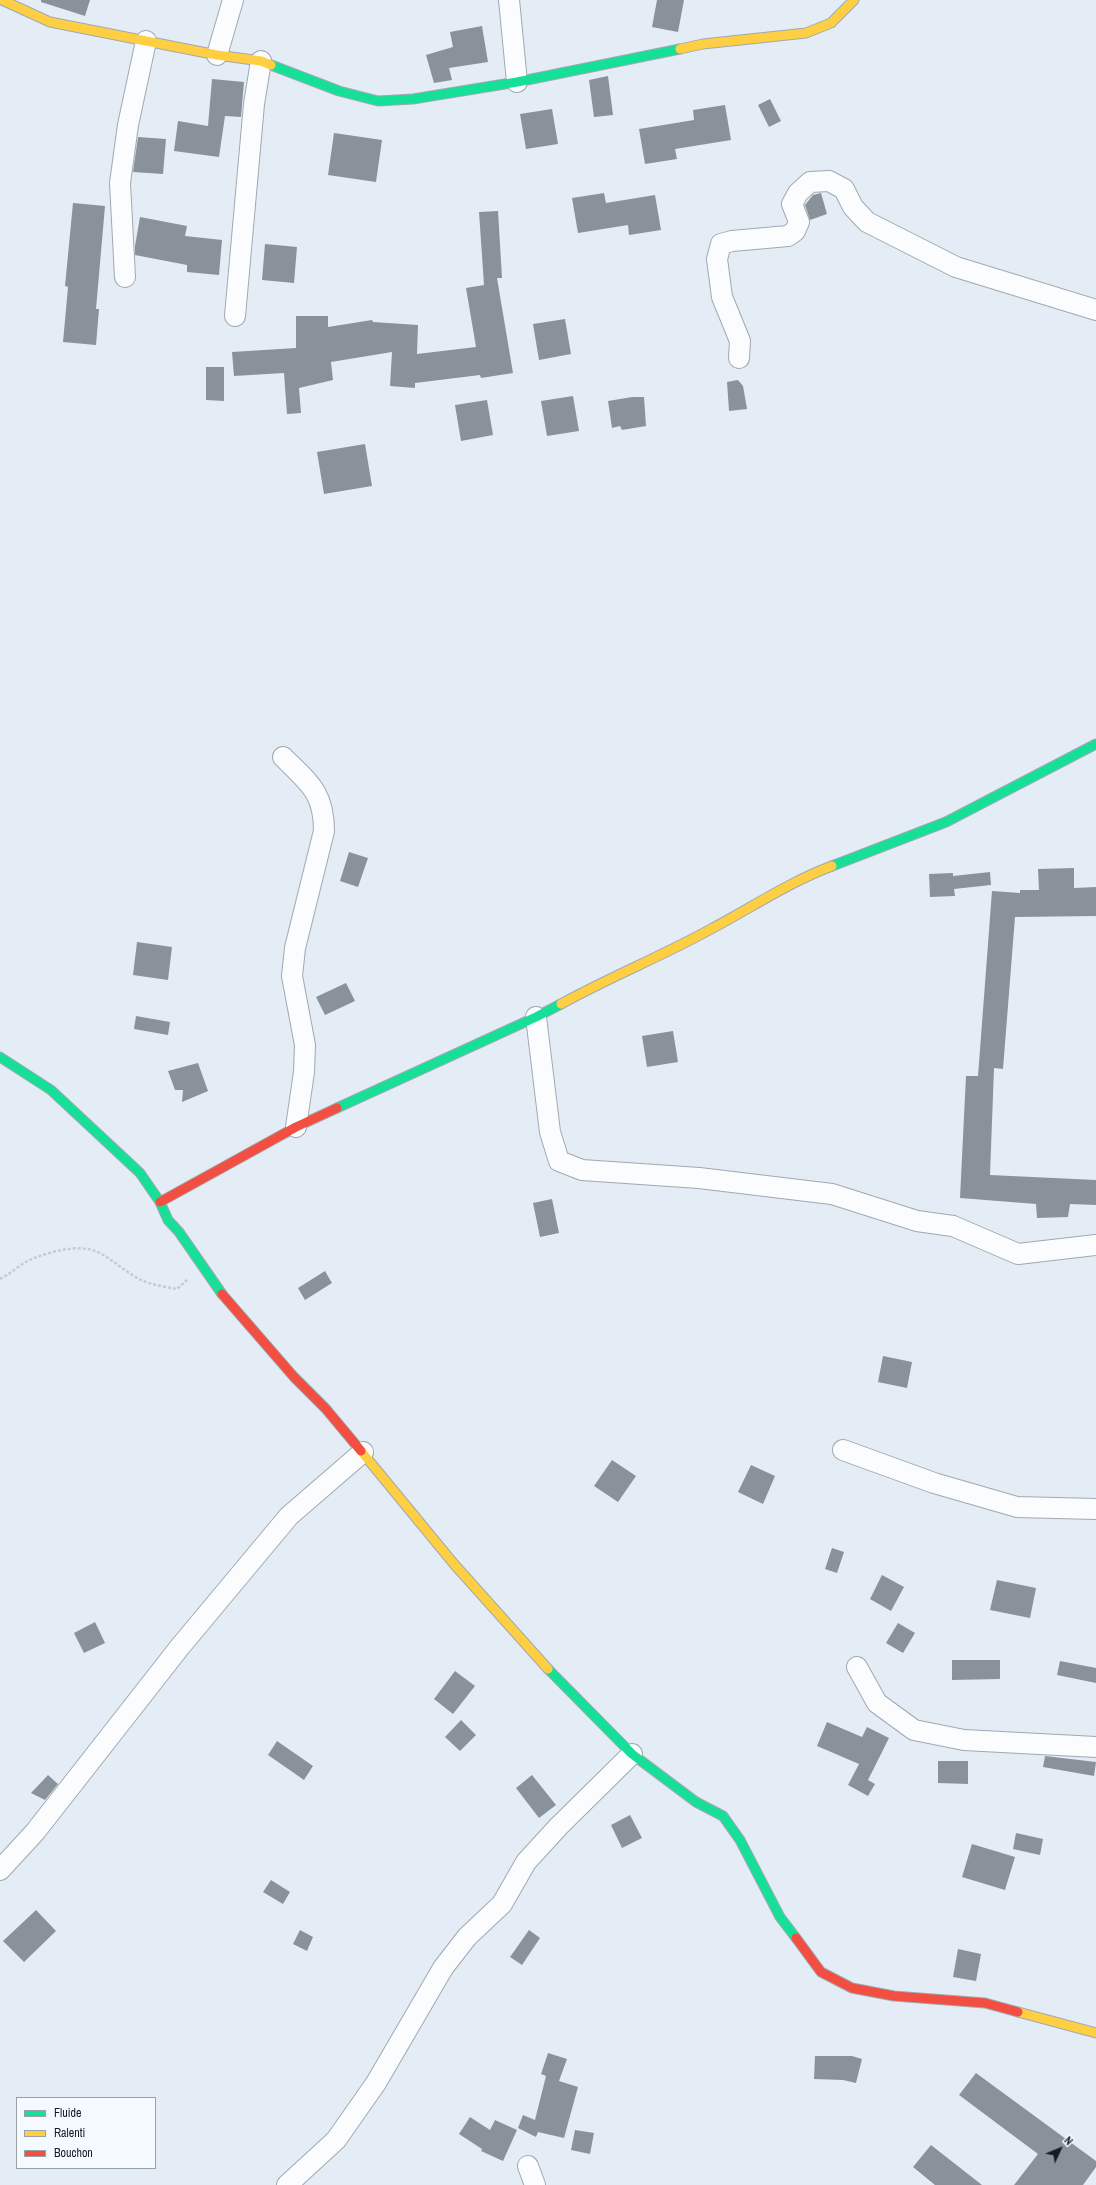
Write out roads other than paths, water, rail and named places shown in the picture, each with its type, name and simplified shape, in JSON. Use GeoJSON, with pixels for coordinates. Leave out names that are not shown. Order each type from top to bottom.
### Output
{"type":"FeatureCollection","features":[{"type":"Feature","properties":{"kind":"street"},"geometry":{"type":"LineString","coordinates":[[2,0],[50,22],[217,55],[261,60],[339,91],[378,101],[413,99],[517,82],[703,44],[806,33],[830,23],[854,0]]}},
{"type":"Feature","properties":{"kind":"street"},"geometry":{"type":"LineString","coordinates":[[217,55],[233,0]]}},
{"type":"Feature","properties":{"kind":"street"},"geometry":{"type":"LineString","coordinates":[[509,0],[517,82]]}},
{"type":"Feature","properties":{"kind":"street"},"geometry":{"type":"LineString","coordinates":[[125,277],[120,183],[128,125],[146,42]]}},
{"type":"Feature","properties":{"kind":"street"},"geometry":{"type":"LineString","coordinates":[[235,316],[254,104],[261,60]]}},
{"type":"Feature","properties":{"kind":"street"},"geometry":{"type":"LineString","coordinates":[[739,358],[740,341],[722,297],[717,259],[721,244],[732,240],[788,236],[795,231],[799,222],[792,204],[798,193],[810,182],[829,181],[844,189],[853,207],[867,222],[956,266],[1096,310]]}},
{"type":"Feature","properties":{"kind":"street"},"geometry":{"type":"LineString","coordinates":[[160,1202],[296,1127],[536,1017],[606,979],[710,930],[810,874],[946,822],[1096,744]]}},
{"type":"Feature","properties":{"kind":"street"},"geometry":{"type":"LineString","coordinates":[[283,757],[304,778],[319,797],[324,812],[324,831],[295,948],[292,976],[305,1045],[304,1072],[296,1127]]}},
{"type":"Feature","properties":{"kind":"street"},"geometry":{"type":"LineString","coordinates":[[536,1017],[550,1132],[559,1161],[582,1170],[699,1178],[832,1194],[917,1221],[953,1226],[1018,1254],[1096,1245]]}},
{"type":"Feature","properties":{"kind":"street"},"geometry":{"type":"LineString","coordinates":[[0,1056],[52,1090],[140,1173],[160,1202],[168,1220],[179,1232],[223,1296],[263,1344],[326,1409],[502,1619],[632,1754],[696,1802],[723,1816],[740,1840],[780,1916],[821,1972],[852,1988],[894,1996],[948,1998],[985,2003],[1096,2033]]}},
{"type":"Feature","properties":{"kind":"street"},"geometry":{"type":"LineString","coordinates":[[843,1450],[934,1483],[1017,1507],[1096,1509]]}},
{"type":"Feature","properties":{"kind":"street"},"geometry":{"type":"LineString","coordinates":[[0,1870],[35,1832],[178,1648],[289,1516],[363,1452]]}},
{"type":"Feature","properties":{"kind":"street"},"geometry":{"type":"LineString","coordinates":[[857,1667],[877,1703],[914,1730],[964,1740],[1096,1747]]}},
{"type":"Feature","properties":{"kind":"street"},"geometry":{"type":"LineString","coordinates":[[287,2185],[336,2140],[376,2083],[443,1968],[467,1937],[502,1904],[526,1862],[559,1826],[632,1754]]}},
{"type":"Feature","properties":{"kind":"street"},"geometry":{"type":"LineString","coordinates":[[528,2166],[535,2185]]}}]}
